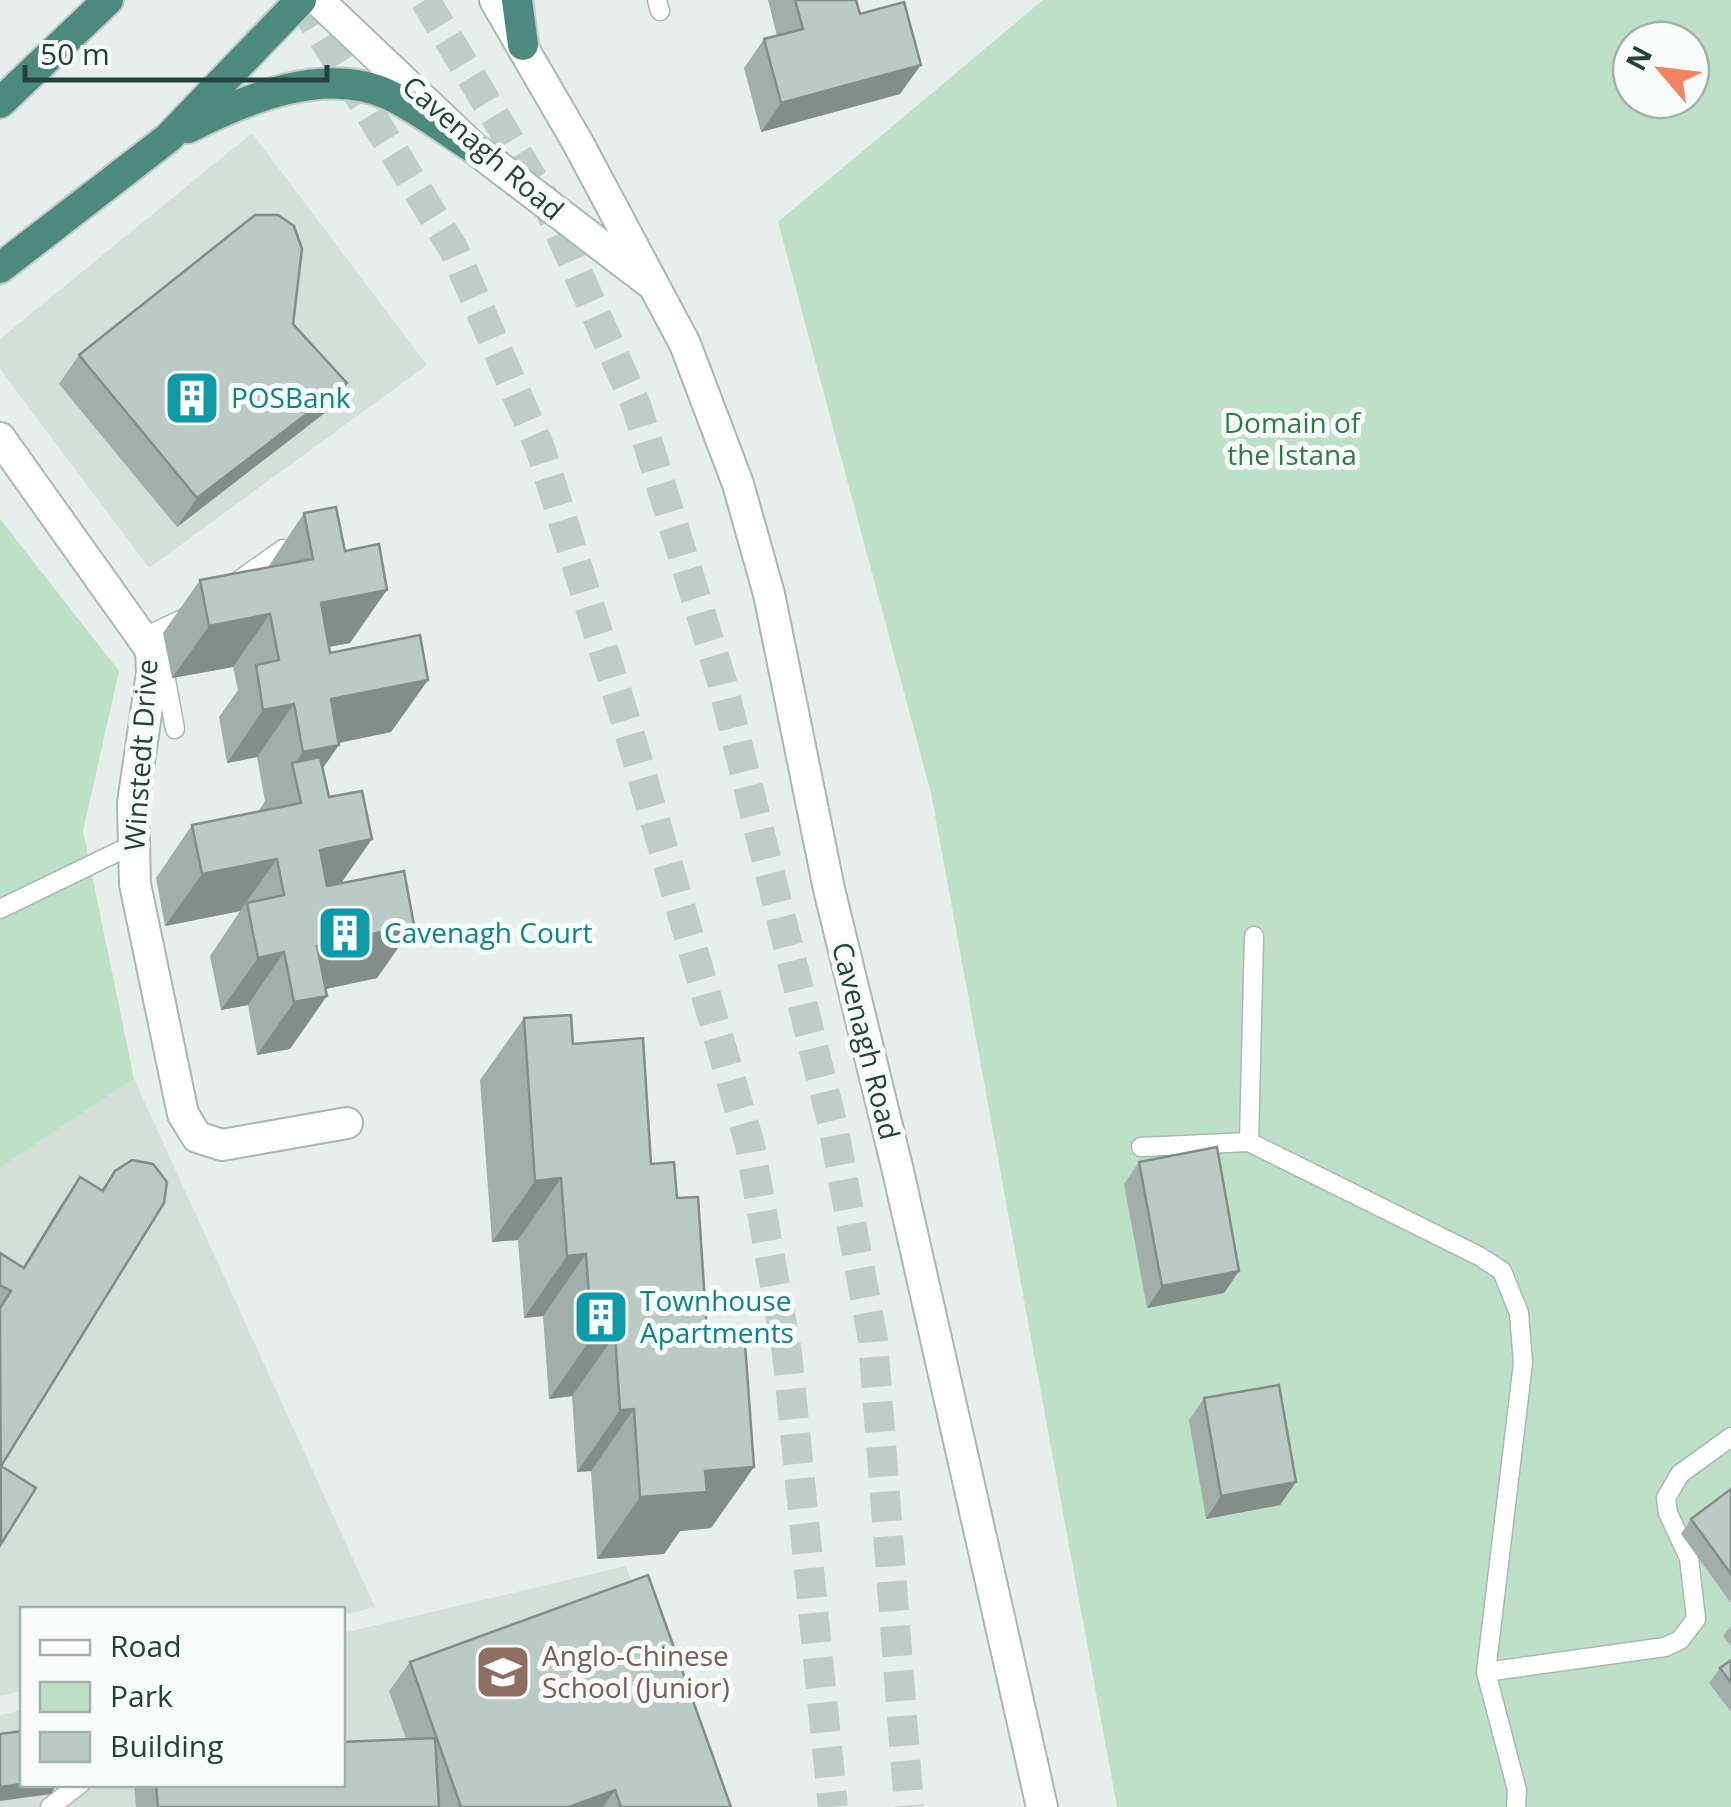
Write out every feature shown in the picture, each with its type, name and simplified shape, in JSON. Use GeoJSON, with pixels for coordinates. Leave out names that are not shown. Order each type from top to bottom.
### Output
{"type":"FeatureCollection","features":[{"type":"Feature","properties":{"kind":"highway"},"geometry":{"type":"LineString","coordinates":[[0,103],[108,0]]}},
{"type":"Feature","properties":{"kind":"highway"},"geometry":{"type":"LineString","coordinates":[[0,268],[168,138],[301,0]]}},
{"type":"Feature","properties":{"kind":"highway"},"geometry":{"type":"LineString","coordinates":[[517,0],[523,46]]}},
{"type":"Feature","properties":{"kind":"highway"},"geometry":{"type":"LineString","coordinates":[[168,138],[230,107],[303,86],[350,85],[389,95],[474,149]]}},
{"type":"Feature","properties":{"kind":"street","name":"Cavenagh Road"},"geometry":{"type":"LineString","coordinates":[[318,0],[474,149],[656,287]]}},
{"type":"Feature","properties":{"kind":"street","name":"Cavenagh Road"},"geometry":{"type":"LineString","coordinates":[[495,0],[685,344],[738,484],[769,594],[830,889],[898,1170],[1042,1807]]}},
{"type":"Feature","properties":{"kind":"street","name":"Winstedt Drive"},"geometry":{"type":"LineString","coordinates":[[0,438],[151,650],[157,673],[133,803],[132,846],[135,884],[183,1114],[197,1137],[222,1145],[347,1123]]}},
{"type":"Feature","properties":{"kind":"lane"},"geometry":{"type":"LineString","coordinates":[[175,729],[157,673],[158,628],[189,616],[283,549]]}},
{"type":"Feature","properties":{"kind":"lane"},"geometry":{"type":"LineString","coordinates":[[0,909],[132,846]]}},
{"type":"Feature","properties":{"kind":"lane"},"geometry":{"type":"LineString","coordinates":[[1248,1142],[1254,936]]}},
{"type":"Feature","properties":{"kind":"lane"},"geometry":{"type":"LineString","coordinates":[[1141,1147],[1248,1142],[1502,1271],[1519,1313],[1523,1363],[1486,1672],[1517,1790],[1516,1807]]}},
{"type":"Feature","properties":{"kind":"lane"},"geometry":{"type":"LineString","coordinates":[[1486,1672],[1665,1648],[1680,1640],[1696,1618],[1689,1558],[1668,1513],[1666,1498],[1680,1474],[1731,1437]]}},
{"type":"Feature","properties":{"kind":"lane"},"geometry":{"type":"LineString","coordinates":[[50,1807],[76,1787]]}},
{"type":"Feature","properties":{"kind":"shaded area"},"geometry":{"type":"Polygon","coordinates":[[[252,133],[427,365],[149,568],[0,369],[0,339],[252,133]]]}},
{"type":"Feature","properties":{"kind":"shaded area"},"geometry":{"type":"Polygon","coordinates":[[[134,1079],[375,1607],[345,1614],[345,1607],[20,1607],[20,1691],[0,1696],[0,1168],[134,1079]]]}},
{"type":"Feature","properties":{"kind":"shaded area","name":"Anglo-Chinese School (Junior)"},"geometry":{"type":"Polygon","coordinates":[[[626,1566],[711,1807],[0,1807],[0,1715],[20,1710],[20,1787],[345,1787],[345,1633],[626,1566]]]}},
{"type":"Feature","properties":{"kind":"green space","name":"Domain of the Istana"},"geometry":{"type":"Polygon","coordinates":[[[1043,0],[1731,0],[1731,1807],[1117,1807],[931,793],[778,222],[1043,0]]]}},
{"type":"Feature","properties":{"kind":"green space"},"geometry":{"type":"Polygon","coordinates":[[[0,519],[119,671],[83,831],[134,1079],[0,1168],[0,519]]]}},
{"type":"Feature","properties":{"kind":"building"},"geometry":{"type":"Polygon","coordinates":[[[795,0],[856,0],[860,14],[904,2],[921,65],[781,103],[764,39],[803,29],[795,0]]]}},
{"type":"Feature","properties":{"kind":"building","name":"POSBank"},"geometry":{"type":"Polygon","coordinates":[[[255,215],[278,215],[294,226],[302,249],[293,324],[347,383],[197,498],[79,355],[255,215]]]}},
{"type":"Feature","properties":{"kind":"building"},"geometry":{"type":"Polygon","coordinates":[[[336,507],[345,551],[379,544],[387,590],[321,603],[330,653],[420,635],[428,680],[331,699],[339,745],[303,752],[294,704],[263,710],[256,665],[279,660],[270,614],[209,626],[200,580],[313,559],[304,513],[336,507]]]}},
{"type":"Feature","properties":{"kind":"building"},"geometry":{"type":"Polygon","coordinates":[[[320,757],[329,797],[362,791],[372,839],[320,850],[327,886],[404,871],[414,925],[317,946],[327,996],[294,1002],[284,952],[258,958],[247,903],[284,895],[277,859],[202,874],[192,825],[301,803],[292,763],[320,757]]]}},
{"type":"Feature","properties":{"kind":"building"},"geometry":{"type":"Polygon","coordinates":[[[571,1015],[573,1044],[643,1038],[651,1164],[674,1162],[677,1198],[698,1197],[708,1347],[745,1344],[754,1467],[705,1471],[707,1492],[640,1497],[634,1409],[620,1410],[615,1335],[592,1337],[586,1254],[567,1256],[561,1178],[535,1181],[524,1018],[571,1015]]]}},
{"type":"Feature","properties":{"kind":"building"},"geometry":{"type":"Polygon","coordinates":[[[1217,1147],[1239,1271],[1162,1286],[1139,1162],[1217,1147]]]}},
{"type":"Feature","properties":{"kind":"building"},"geometry":{"type":"Polygon","coordinates":[[[132,1160],[153,1164],[167,1182],[164,1203],[1,1466],[36,1488],[1,1544],[0,1308],[11,1291],[0,1285],[0,1253],[24,1268],[80,1177],[103,1191],[115,1171],[132,1160]]]}},
{"type":"Feature","properties":{"kind":"building"},"geometry":{"type":"Polygon","coordinates":[[[1279,1385],[1296,1482],[1221,1496],[1204,1398],[1279,1385]]]}},
{"type":"Feature","properties":{"kind":"building"},"geometry":{"type":"Polygon","coordinates":[[[1731,1489],[1731,1574],[1691,1519],[1731,1489]]]}},
{"type":"Feature","properties":{"kind":"building"},"geometry":{"type":"Polygon","coordinates":[[[648,1575],[731,1807],[621,1807],[615,1790],[569,1807],[461,1807],[410,1662],[648,1575]]]}},
{"type":"Feature","properties":{"kind":"building"},"geometry":{"type":"Polygon","coordinates":[[[1731,1660],[1731,1683],[1720,1668],[1731,1660]]]}},
{"type":"Feature","properties":{"kind":"building"},"geometry":{"type":"Polygon","coordinates":[[[20,1731],[20,1784],[0,1787],[0,1734],[20,1731]]]}},
{"type":"Feature","properties":{"kind":"building"},"geometry":{"type":"Polygon","coordinates":[[[435,1738],[439,1807],[158,1807],[156,1787],[345,1787],[345,1742],[435,1738]]]}},
{"type":"Feature","properties":{"kind":"tunnel"},"geometry":{"type":"LineString","coordinates":[[300,0],[453,248],[540,448],[627,725],[750,1145],[787,1353],[833,1807]]}},
{"type":"Feature","properties":{"kind":"tunnel"},"geometry":{"type":"LineString","coordinates":[[425,0],[546,201],[636,405],[722,682],[833,1126],[873,1340],[909,1807]]}},
{"type":"Feature","properties":{"kind":"place","name":"POSBank"},"geometry":{"type":"Point","coordinates":[192,398]}},
{"type":"Feature","properties":{"kind":"place","name":"Cavenagh Court"},"geometry":{"type":"Point","coordinates":[345,933]}},
{"type":"Feature","properties":{"kind":"place","name":"Townhouse Apartments"},"geometry":{"type":"Point","coordinates":[601,1317]}},
{"type":"Feature","properties":{"kind":"place","name":"Anglo-Chinese School (Junior)"},"geometry":{"type":"Point","coordinates":[503,1672]}}]}
